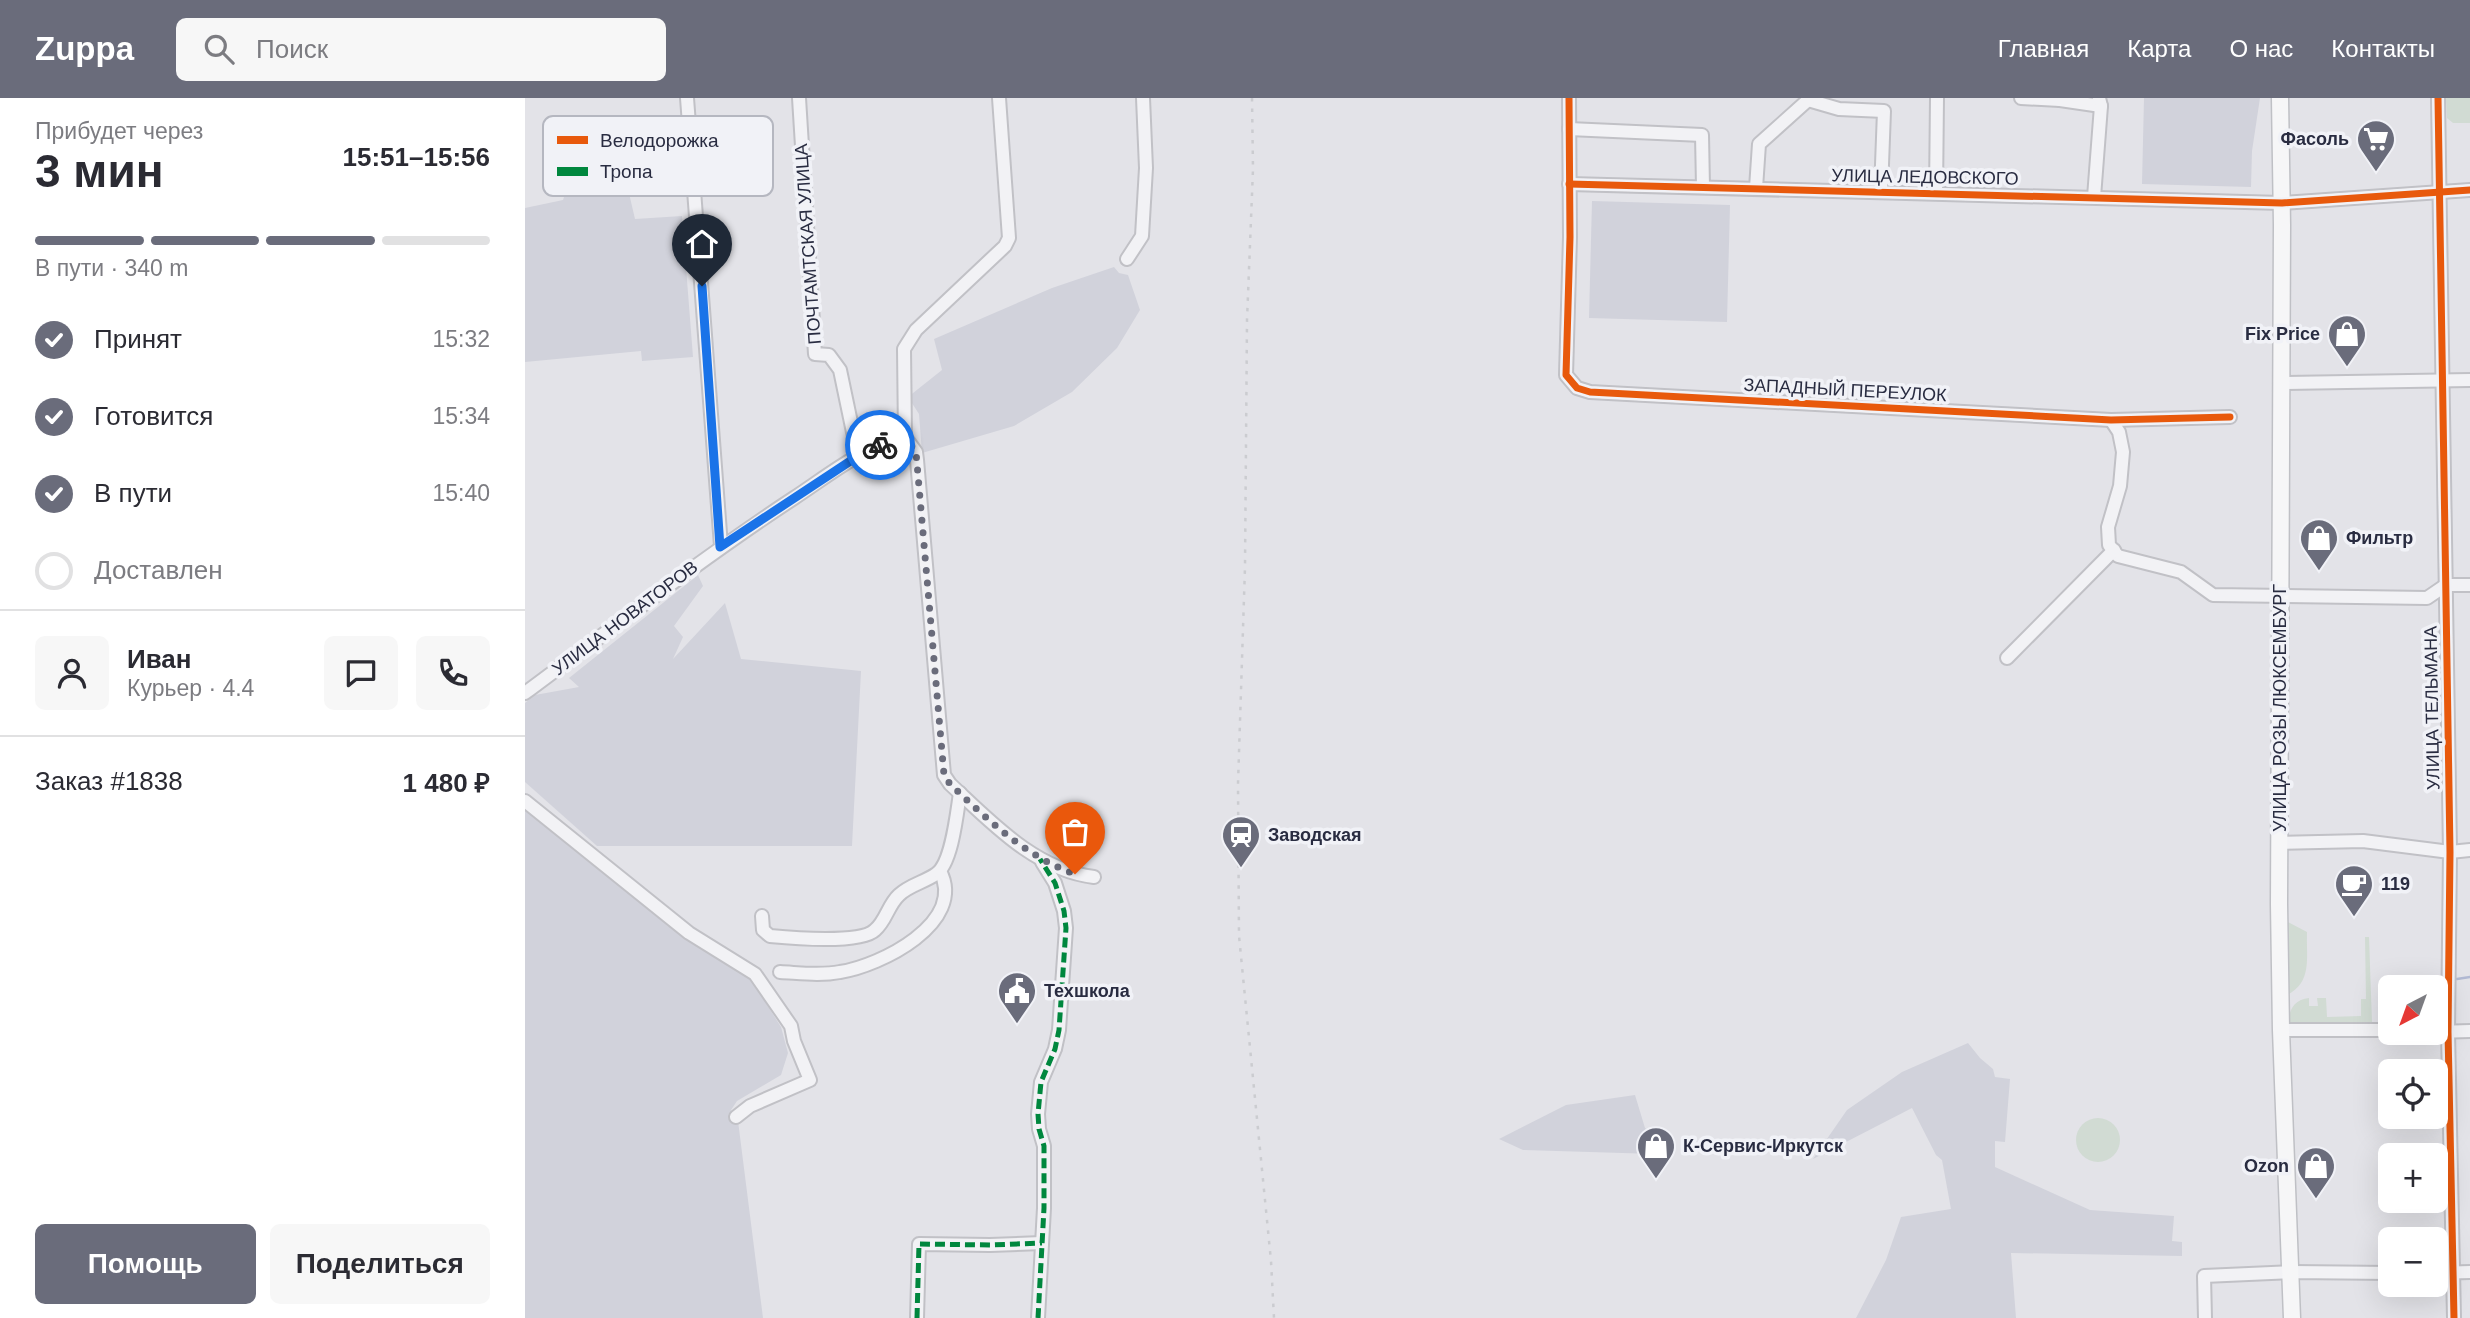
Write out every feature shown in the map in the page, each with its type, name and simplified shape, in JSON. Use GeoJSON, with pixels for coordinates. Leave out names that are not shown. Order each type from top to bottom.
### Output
{"type":"FeatureCollection","features":[{"type":"Feature","properties":{"kind":"main road","name":"УЛИЦА РОЗЫ ЛЮКСЕМБУРГ"},"geometry":{"type":"LineString","coordinates":[[2280,98],[2279,843],[2281,1030],[2292,1318]]}},
{"type":"Feature","properties":{"kind":"street"},"geometry":{"type":"LineString","coordinates":[[687,98],[688,116]]}},
{"type":"Feature","properties":{"kind":"street","name":"ПОЧТАМТСКАЯ УЛИЦА"},"geometry":{"type":"LineString","coordinates":[[799,98],[815,354],[829,355],[840,370],[858,456]]}},
{"type":"Feature","properties":{"kind":"street"},"geometry":{"type":"LineString","coordinates":[[999,98],[1009,238],[1005,246],[915,330],[904,349],[905,437],[916,452],[944,775],[1010,838],[1040,859],[1054,867],[1094,877]]}},
{"type":"Feature","properties":{"kind":"street"},"geometry":{"type":"LineString","coordinates":[[1127,259],[1142,236],[1146,168],[1143,98]]}},
{"type":"Feature","properties":{"kind":"street"},"geometry":{"type":"LineString","coordinates":[[1569,98],[1569,184]]}},
{"type":"Feature","properties":{"kind":"street"},"geometry":{"type":"LineString","coordinates":[[1936,193],[1937,98]]}},
{"type":"Feature","properties":{"kind":"street"},"geometry":{"type":"LineString","coordinates":[[2021,98],[2100,102],[2094,197]]}},
{"type":"Feature","properties":{"kind":"street","name":"УЛИЦА ТЕЛЬМАНА"},"geometry":{"type":"LineString","coordinates":[[2438,98],[2450,852],[2445,975]]}},
{"type":"Feature","properties":{"kind":"street"},"geometry":{"type":"LineString","coordinates":[[1756,188],[1759,144],[1809,99],[1839,109],[1884,111],[1881,191]]}},
{"type":"Feature","properties":{"kind":"street"},"geometry":{"type":"LineString","coordinates":[[1569,129],[1702,135],[1703,187]]}},
{"type":"Feature","properties":{"kind":"street","name":"УЛИЦА ЛЕДОВСКОГО"},"geometry":{"type":"LineString","coordinates":[[1569,184],[2281,203],[2470,190]]}},
{"type":"Feature","properties":{"kind":"street","name":"ЗАПАДНЫЙ ПЕРЕУЛОК"},"geometry":{"type":"LineString","coordinates":[[1569,184],[1566,375],[1577,388],[1590,392],[2111,420],[2230,417]]}},
{"type":"Feature","properties":{"kind":"street"},"geometry":{"type":"LineString","coordinates":[[695,196],[720,547]]}},
{"type":"Feature","properties":{"kind":"street"},"geometry":{"type":"LineString","coordinates":[[2280,383],[2470,380]]}},
{"type":"Feature","properties":{"kind":"street"},"geometry":{"type":"LineString","coordinates":[[2111,420],[2119,432],[2123,452],[2120,486],[2108,527],[2109,545],[2118,556],[2181,572],[2213,595],[2427,598],[2447,585],[2470,585]]}},
{"type":"Feature","properties":{"kind":"street","name":"УЛИЦА НОВАТОРОВ"},"geometry":{"type":"LineString","coordinates":[[525,693],[720,547],[858,456],[889,441],[905,437]]}},
{"type":"Feature","properties":{"kind":"street"},"geometry":{"type":"LineString","coordinates":[[2007,658],[2114,550]]}},
{"type":"Feature","properties":{"kind":"street"},"geometry":{"type":"LineString","coordinates":[[762,916],[763,930],[770,936],[865,937],[879,928],[890,905],[901,892],[940,871],[945,864],[960,793]]}},
{"type":"Feature","properties":{"kind":"street"},"geometry":{"type":"LineString","coordinates":[[525,801],[689,933],[755,974],[791,1026],[794,1041],[810,1080],[750,1105],[736,1117]]}},
{"type":"Feature","properties":{"kind":"street"},"geometry":{"type":"LineString","coordinates":[[2279,843],[2363,841],[2450,852],[2470,850]]}},
{"type":"Feature","properties":{"kind":"street"},"geometry":{"type":"LineString","coordinates":[[1038,1318],[1044,1146],[1038,1114],[1041,1082],[1055,1049],[1059,1030],[1066,928],[1055,883],[1040,859]]}},
{"type":"Feature","properties":{"kind":"street"},"geometry":{"type":"LineString","coordinates":[[780,972],[838,973],[862,966],[905,947],[923,932],[943,904],[946,886],[940,871]]}},
{"type":"Feature","properties":{"kind":"street"},"geometry":{"type":"LineString","coordinates":[[2281,1030],[2378,1030]]}},
{"type":"Feature","properties":{"kind":"street"},"geometry":{"type":"LineString","coordinates":[[2448,1032],[2470,1031]]}},
{"type":"Feature","properties":{"kind":"street","name":"УЛИЦА ТЕЛЬМАНА"},"geometry":{"type":"LineString","coordinates":[[2443,1045],[2454,1318]]}},
{"type":"Feature","properties":{"kind":"street"},"geometry":{"type":"LineString","coordinates":[[917,1318],[919,1244],[1042,1243]]}},
{"type":"Feature","properties":{"kind":"street"},"geometry":{"type":"LineString","coordinates":[[2205,1318],[2204,1276],[2292,1272],[2378,1273]]}},
{"type":"Feature","properties":{"kind":"street"},"geometry":{"type":"LineString","coordinates":[[2448,1273],[2470,1272]]}},
{"type":"Feature","properties":{"kind":"shaded area"},"geometry":{"type":"Polygon","coordinates":[[[2144,98],[2260,98],[2252,151],[2251,187],[2142,184],[2144,98]]]}},
{"type":"Feature","properties":{"kind":"shaded area"},"geometry":{"type":"Polygon","coordinates":[[[2446,98],[2470,98],[2470,123],[2453,123],[2447,118],[2446,98]]]}},
{"type":"Feature","properties":{"kind":"shaded area"},"geometry":{"type":"Polygon","coordinates":[[[564,196],[630,196],[635,219],[682,216],[693,357],[642,361],[641,351],[525,362],[525,208],[563,200],[564,196]]]}},
{"type":"Feature","properties":{"kind":"shaded area"},"geometry":{"type":"Polygon","coordinates":[[[1592,201],[1730,205],[1727,322],[1589,318],[1592,201]]]}},
{"type":"Feature","properties":{"kind":"shaded area"},"geometry":{"type":"Polygon","coordinates":[[[1114,267],[1119,273],[1128,275],[1140,310],[1117,348],[1072,392],[1014,426],[922,453],[919,414],[908,397],[942,370],[934,339],[1052,288],[1114,267]]]}},
{"type":"Feature","properties":{"kind":"shaded area"},"geometry":{"type":"Polygon","coordinates":[[[698,575],[703,586],[674,626],[683,637],[673,659],[725,603],[741,659],[861,671],[852,846],[597,846],[525,782],[525,703],[535,695],[579,687],[569,678],[698,575]]]}},
{"type":"Feature","properties":{"kind":"shaded area"},"geometry":{"type":"Polygon","coordinates":[[[525,808],[750,978],[781,1027],[788,1053],[781,1075],[737,1101],[731,1110],[738,1121],[763,1318],[525,1318],[525,808]]]}},
{"type":"Feature","properties":{"kind":"shaded area"},"geometry":{"type":"Polygon","coordinates":[[[2286,921],[2307,932],[2304,976],[2295,990],[2287,995],[2286,921]]]}},
{"type":"Feature","properties":{"kind":"shaded area"},"geometry":{"type":"Polygon","coordinates":[[[2365,937],[2369,937],[2372,1022],[2289,1023],[2293,1006],[2309,998],[2309,1006],[2318,1006],[2317,998],[2326,998],[2327,1017],[2361,1016],[2361,999],[2366,999],[2365,937]]]}},
{"type":"Feature","properties":{"kind":"shaded area"},"geometry":{"type":"Polygon","coordinates":[[[1968,1043],[1993,1069],[1995,1077],[2010,1079],[2005,1142],[1995,1141],[1995,1167],[2090,1210],[2174,1216],[2172,1241],[2182,1242],[2182,1256],[2011,1253],[2016,1318],[1856,1318],[1886,1260],[1901,1217],[1951,1209],[1942,1160],[1936,1155],[1912,1108],[1813,1159],[1847,1110],[1902,1072],[1968,1043]]]}},
{"type":"Feature","properties":{"kind":"shaded area"},"geometry":{"type":"Polygon","coordinates":[[[1635,1095],[1645,1128],[1657,1136],[1655,1154],[1523,1150],[1499,1139],[1566,1105],[1635,1095]]]}},
{"type":"Feature","properties":{"kind":"shaded area"},"geometry":{"type":"Polygon","coordinates":[[[2098,1118],[2107,1119],[2114,1124],[2119,1131],[2119,1149],[2114,1156],[2107,1161],[2098,1162],[2089,1161],[2082,1156],[2077,1149],[2076,1140],[2077,1131],[2082,1124],[2089,1119],[2098,1118]]]}},
{"type":"Feature","properties":{"kind":"waterway"},"geometry":{"type":"LineString","coordinates":[[2457,979],[2470,977]]}},
{"type":"Feature","properties":{"kind":"railway"},"geometry":{"type":"LineString","coordinates":[[1252,98],[1245,567],[1238,784],[1239,936],[1271,1261],[1274,1318]]}},
{"type":"Feature","properties":{"kind":"marked path"},"geometry":{"type":"LineString","coordinates":[[1038,1318],[1044,1208],[1044,1146],[1038,1114],[1041,1082],[1055,1049],[1059,1030],[1066,928],[1055,883],[1040,859]]}},
{"type":"Feature","properties":{"kind":"marked path"},"geometry":{"type":"LineString","coordinates":[[917,1318],[919,1244],[1042,1243]]}},
{"type":"Feature","properties":{"kind":"cycle path"},"geometry":{"type":"LineString","coordinates":[[1569,98],[1570,237],[1566,375],[1577,388],[1590,392],[2111,420],[2230,417]]}},
{"type":"Feature","properties":{"kind":"cycle path"},"geometry":{"type":"LineString","coordinates":[[2438,98],[2450,852],[2448,1032],[2454,1318]]}},
{"type":"Feature","properties":{"kind":"cycle path"},"geometry":{"type":"LineString","coordinates":[[1569,184],[2282,203],[2470,190]]}},
{"type":"Feature","properties":{"kind":"way so far"},"geometry":{"type":"LineString","coordinates":[[880,445],[905,437],[916,452],[944,775],[950,784],[1010,838],[1054,867],[1075,874]]}},
{"type":"Feature","properties":{"kind":"place","name":"Фасоль"},"geometry":{"type":"Point","coordinates":[2376,173]}},
{"type":"Feature","properties":{"kind":"place","name":"Fix Price"},"geometry":{"type":"Point","coordinates":[2347,368]}},
{"type":"Feature","properties":{"kind":"place","name":"Фильтр"},"geometry":{"type":"Point","coordinates":[2319,572]}},
{"type":"Feature","properties":{"kind":"place","name":"Заводская"},"geometry":{"type":"Point","coordinates":[1241,869]}},
{"type":"Feature","properties":{"kind":"place","name":"119"},"geometry":{"type":"Point","coordinates":[2354,918]}},
{"type":"Feature","properties":{"kind":"place","name":"Техшкола"},"geometry":{"type":"Point","coordinates":[1017,1025]}},
{"type":"Feature","properties":{"kind":"place","name":"К-Сервис-Иркутск"},"geometry":{"type":"Point","coordinates":[1656,1180]}},
{"type":"Feature","properties":{"kind":"place","name":"Ozon"},"geometry":{"type":"Point","coordinates":[2316,1200]}},
{"type":"Feature","properties":{"kind":"route"},"geometry":{"type":"LineString","coordinates":[[702,286],[720,547],[858,456],[880,445]]}}]}
